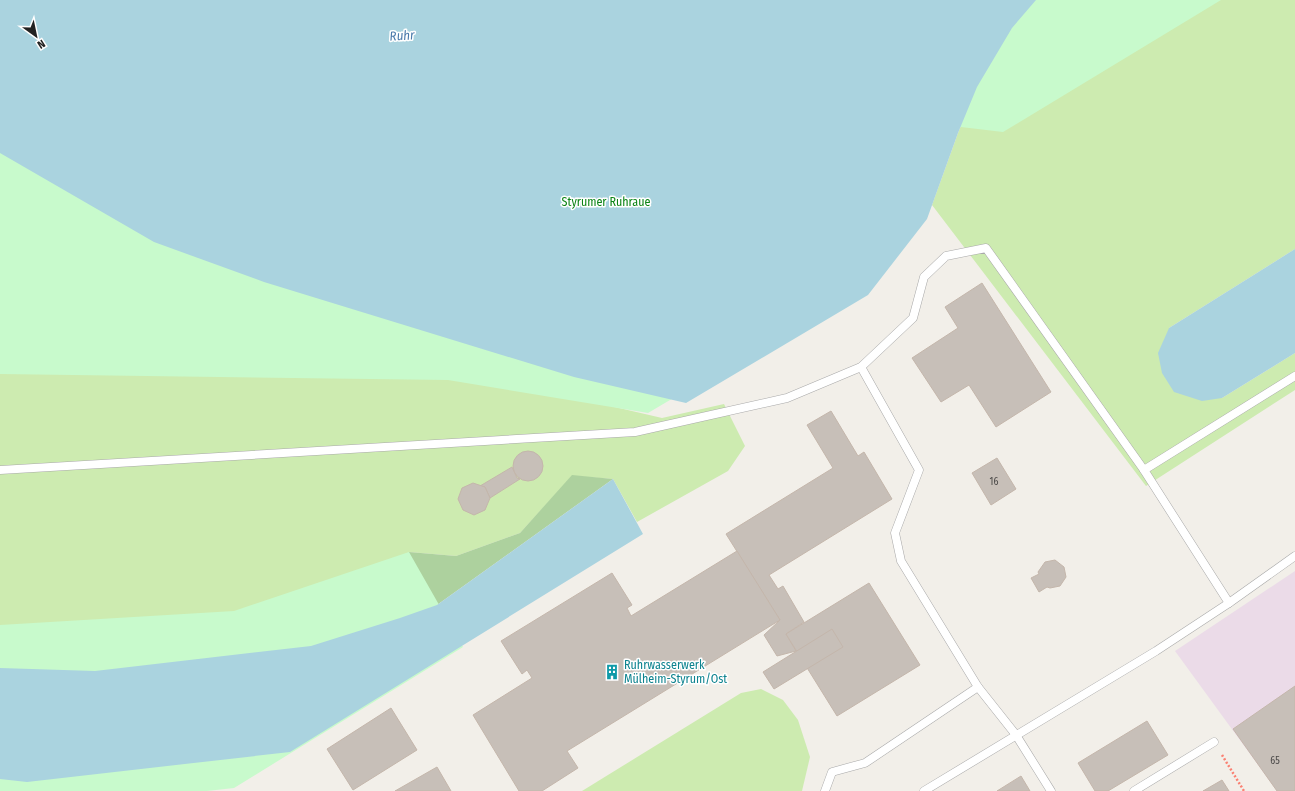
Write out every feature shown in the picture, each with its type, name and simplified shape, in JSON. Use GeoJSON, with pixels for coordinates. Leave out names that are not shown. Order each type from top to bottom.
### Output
{"type":"FeatureCollection","features":[{"type":"Feature","properties":{"kind":"lane"},"geometry":{"type":"LineString","coordinates":[[0,470],[635,432],[787,398],[861,367],[913,318],[924,276],[946,256],[986,248],[1144,470],[1229,603]]}},
{"type":"Feature","properties":{"kind":"lane"},"geometry":{"type":"LineString","coordinates":[[861,367],[919,470],[895,533],[901,561],[978,688],[1016,735],[1051,791]]}},
{"type":"Feature","properties":{"kind":"lane"},"geometry":{"type":"LineString","coordinates":[[1144,470],[1295,376]]}},
{"type":"Feature","properties":{"kind":"lane"},"geometry":{"type":"LineString","coordinates":[[924,791],[1156,651],[1229,603],[1295,556]]}},
{"type":"Feature","properties":{"kind":"lane"},"geometry":{"type":"LineString","coordinates":[[825,791],[832,772],[865,763],[978,688]]}},
{"type":"Feature","properties":{"kind":"lane"},"geometry":{"type":"LineString","coordinates":[[1134,791],[1214,742]]}},
{"type":"Feature","properties":{"kind":"path"},"geometry":{"type":"LineString","coordinates":[[1214,742],[1244,791]]}},
{"type":"Feature","properties":{"kind":"shaded area"},"geometry":{"type":"Polygon","coordinates":[[[1295,571],[1295,791],[1277,791],[1175,651],[1295,571]]]}},
{"type":"Feature","properties":{"kind":"green space","name":"Styrumer Ruhraue"},"geometry":{"type":"Polygon","coordinates":[[[0,0],[1221,0],[1003,132],[944,125],[848,295],[648,413],[448,380],[0,374],[0,0]]]}},
{"type":"Feature","properties":{"kind":"green space"},"geometry":{"type":"Polygon","coordinates":[[[1036,0],[1295,0],[1295,249],[1169,328],[1222,398],[1295,353],[1295,390],[1146,486],[932,205],[958,133],[977,87],[1036,0]]]}},
{"type":"Feature","properties":{"kind":"green space"},"geometry":{"type":"Polygon","coordinates":[[[0,218],[422,362],[662,418],[724,404],[745,446],[728,471],[637,522],[613,479],[572,476],[520,533],[456,556],[409,552],[400,618],[0,668],[0,218]]]}},
{"type":"Feature","properties":{"kind":"green space"},"geometry":{"type":"Polygon","coordinates":[[[572,475],[613,479],[437,605],[401,618],[409,552],[456,556],[520,533],[572,475]]]}},
{"type":"Feature","properties":{"kind":"green space"},"geometry":{"type":"Polygon","coordinates":[[[409,552],[463,647],[234,788],[207,791],[0,791],[0,625],[234,611],[409,552]]]}},
{"type":"Feature","properties":{"kind":"green space"},"geometry":{"type":"Polygon","coordinates":[[[761,689],[783,700],[798,720],[810,757],[802,791],[582,791],[741,693],[761,689]]]}},
{"type":"Feature","properties":{"kind":"water","name":"Styrumer Ruhraue"},"geometry":{"type":"Polygon","coordinates":[[[0,0],[1036,0],[1012,28],[977,87],[958,133],[927,219],[868,295],[686,403],[574,377],[264,282],[154,242],[0,153],[0,0]]]}},
{"type":"Feature","properties":{"kind":"water"},"geometry":{"type":"Polygon","coordinates":[[[1295,249],[1295,353],[1222,398],[1202,401],[1174,392],[1162,373],[1158,353],[1169,328],[1295,249]]]}},
{"type":"Feature","properties":{"kind":"water"},"geometry":{"type":"Polygon","coordinates":[[[613,479],[643,534],[290,752],[27,782],[0,779],[0,668],[95,671],[311,646],[437,605],[613,479]]]}},
{"type":"Feature","properties":{"kind":"building"},"geometry":{"type":"Polygon","coordinates":[[[982,283],[1051,392],[996,427],[969,385],[941,402],[912,358],[958,328],[945,307],[982,283]]]}},
{"type":"Feature","properties":{"kind":"building"},"geometry":{"type":"Polygon","coordinates":[[[831,411],[858,456],[864,452],[892,499],[769,575],[778,589],[783,586],[804,622],[786,634],[796,651],[777,656],[764,635],[780,620],[726,534],[833,468],[807,425],[831,411]]]}},
{"type":"Feature","properties":{"kind":"building"},"geometry":{"type":"Polygon","coordinates":[[[528,451],[539,455],[543,466],[539,477],[528,481],[517,477],[513,466],[517,455],[528,451]]]}},
{"type":"Feature","properties":{"kind":"building"},"geometry":{"type":"Polygon","coordinates":[[[997,458],[1016,489],[991,505],[972,473],[997,458]]]}},
{"type":"Feature","properties":{"kind":"building"},"geometry":{"type":"Polygon","coordinates":[[[512,467],[517,478],[520,479],[490,498],[485,487],[480,486],[512,467]]]}},
{"type":"Feature","properties":{"kind":"building"},"geometry":{"type":"Polygon","coordinates":[[[473,483],[485,487],[490,498],[485,510],[474,515],[463,510],[458,499],[462,488],[473,483]]]}},
{"type":"Feature","properties":{"kind":"building","name":"Ruhrwasserwerk Mülheim-Styrum/Ost"},"geometry":{"type":"Polygon","coordinates":[[[737,551],[780,620],[567,751],[578,768],[542,791],[519,791],[473,715],[532,678],[527,670],[522,674],[501,641],[612,573],[632,605],[627,608],[631,616],[737,551]]]}},
{"type":"Feature","properties":{"kind":"building"},"geometry":{"type":"Polygon","coordinates":[[[1055,560],[1064,567],[1066,577],[1060,586],[1050,588],[1047,587],[1039,592],[1031,578],[1039,574],[1038,572],[1045,562],[1055,560]]]}},
{"type":"Feature","properties":{"kind":"building"},"geometry":{"type":"Polygon","coordinates":[[[869,583],[920,665],[837,716],[786,634],[869,583]]]}},
{"type":"Feature","properties":{"kind":"building"},"geometry":{"type":"Polygon","coordinates":[[[832,629],[843,647],[774,689],[763,672],[832,629]]]}},
{"type":"Feature","properties":{"kind":"building"},"geometry":{"type":"Polygon","coordinates":[[[1295,686],[1295,791],[1277,791],[1233,729],[1295,686]]]}},
{"type":"Feature","properties":{"kind":"building"},"geometry":{"type":"Polygon","coordinates":[[[391,708],[417,750],[353,790],[327,749],[391,708]]]}},
{"type":"Feature","properties":{"kind":"building"},"geometry":{"type":"Polygon","coordinates":[[[1147,721],[1168,755],[1108,791],[1095,791],[1078,763],[1147,721]]]}},
{"type":"Feature","properties":{"kind":"building"},"geometry":{"type":"Polygon","coordinates":[[[437,767],[451,791],[395,791],[437,767]]]}},
{"type":"Feature","properties":{"kind":"building"},"geometry":{"type":"Polygon","coordinates":[[[1021,776],[1030,791],[997,791],[1021,776]]]}},
{"type":"Feature","properties":{"kind":"building"},"geometry":{"type":"Polygon","coordinates":[[[1222,780],[1229,791],[1203,791],[1222,780]]]}},
{"type":"Feature","properties":{"kind":"place","name":"Ruhrwasserwerk Mülheim-Styrum/Ost"},"geometry":{"type":"Point","coordinates":[612,672]}},
{"type":"Feature","properties":{"kind":"water label","name":"Ruhr"},"geometry":{"type":"Point","coordinates":[402,35]}}]}
